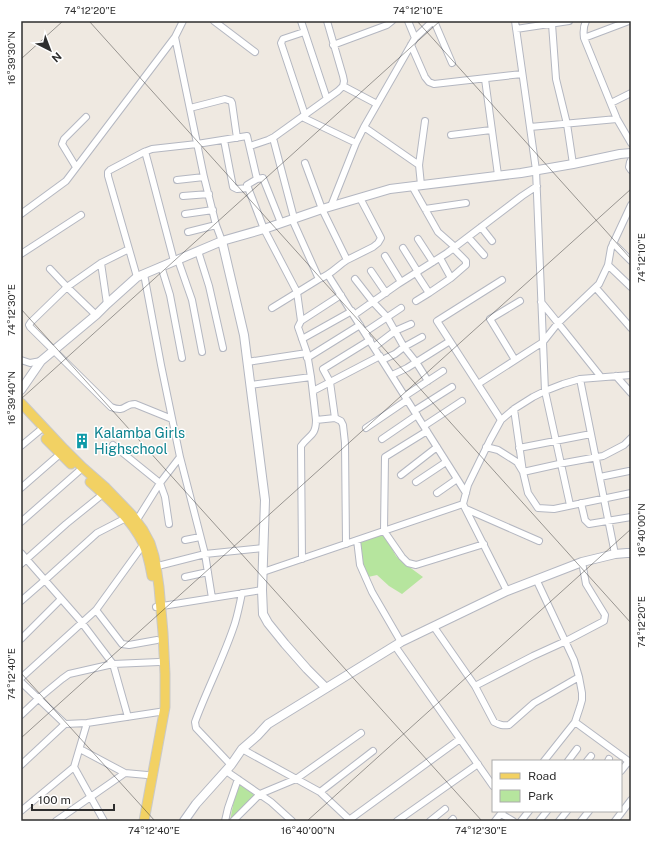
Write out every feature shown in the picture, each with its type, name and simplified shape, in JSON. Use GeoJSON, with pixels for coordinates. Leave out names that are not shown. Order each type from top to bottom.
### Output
{"type":"FeatureCollection","features":[{"type":"Feature","properties":{"kind":"main road"},"geometry":{"type":"LineString","coordinates":[[21,403],[73,458],[106,488],[150,543],[165,674],[164,707],[144,821]]}},
{"type":"Feature","properties":{"kind":"main road"},"geometry":{"type":"LineString","coordinates":[[21,412],[60,454],[103,494],[126,518],[134,523],[153,567]]}},
{"type":"Feature","properties":{"kind":"main road"},"geometry":{"type":"LineString","coordinates":[[138,821],[159,712],[159,662],[157,640],[158,607]]}},
{"type":"Feature","properties":{"kind":"street"},"geometry":{"type":"LineString","coordinates":[[21,214],[66,181],[164,53],[175,37],[183,21]]}},
{"type":"Feature","properties":{"kind":"street"},"geometry":{"type":"LineString","coordinates":[[214,21],[255,52]]}},
{"type":"Feature","properties":{"kind":"street"},"geometry":{"type":"LineString","coordinates":[[301,21],[327,99]]}},
{"type":"Feature","properties":{"kind":"street"},"geometry":{"type":"LineString","coordinates":[[250,146],[273,138],[343,86],[343,76],[327,21]]}},
{"type":"Feature","properties":{"kind":"street"},"geometry":{"type":"LineString","coordinates":[[333,45],[387,25],[392,21]]}},
{"type":"Feature","properties":{"kind":"street"},"geometry":{"type":"LineString","coordinates":[[408,21],[414,38]]}},
{"type":"Feature","properties":{"kind":"street"},"geometry":{"type":"LineString","coordinates":[[331,206],[356,143],[364,127],[414,38],[433,21],[452,63]]}},
{"type":"Feature","properties":{"kind":"street"},"geometry":{"type":"LineString","coordinates":[[515,21],[536,170],[544,391],[570,506]]}},
{"type":"Feature","properties":{"kind":"street"},"geometry":{"type":"LineString","coordinates":[[516,29],[569,21]]}},
{"type":"Feature","properties":{"kind":"street"},"geometry":{"type":"LineString","coordinates":[[586,21],[583,31],[584,38],[617,119],[631,143]]}},
{"type":"Feature","properties":{"kind":"street"},"geometry":{"type":"LineString","coordinates":[[584,38],[629,21]]}},
{"type":"Feature","properties":{"kind":"street"},"geometry":{"type":"LineString","coordinates":[[552,24],[556,79],[567,124],[573,164]]}},
{"type":"Feature","properties":{"kind":"street"},"geometry":{"type":"LineString","coordinates":[[304,32],[283,39],[281,43],[304,116],[356,143]]}},
{"type":"Feature","properties":{"kind":"street"},"geometry":{"type":"LineString","coordinates":[[175,37],[204,177],[216,225],[222,241],[244,335],[265,500],[262,572],[263,614],[268,623],[326,688]]}},
{"type":"Feature","properties":{"kind":"street"},"geometry":{"type":"LineString","coordinates":[[411,45],[425,77],[429,82],[434,84],[522,74]]}},
{"type":"Feature","properties":{"kind":"street"},"geometry":{"type":"LineString","coordinates":[[485,79],[498,176]]}},
{"type":"Feature","properties":{"kind":"street"},"geometry":{"type":"LineString","coordinates":[[343,86],[377,104]]}},
{"type":"Feature","properties":{"kind":"street"},"geometry":{"type":"LineString","coordinates":[[611,103],[631,93]]}},
{"type":"Feature","properties":{"kind":"street"},"geometry":{"type":"LineString","coordinates":[[190,108],[225,99],[230,101],[232,103],[237,138]]}},
{"type":"Feature","properties":{"kind":"street"},"geometry":{"type":"LineString","coordinates":[[76,167],[62,144],[64,139],[86,117]]}},
{"type":"Feature","properties":{"kind":"street"},"geometry":{"type":"LineString","coordinates":[[530,127],[617,119]]}},
{"type":"Feature","properties":{"kind":"street"},"geometry":{"type":"LineString","coordinates":[[421,185],[420,165],[425,121]]}},
{"type":"Feature","properties":{"kind":"street"},"geometry":{"type":"LineString","coordinates":[[364,127],[420,165]]}},
{"type":"Feature","properties":{"kind":"street"},"geometry":{"type":"LineString","coordinates":[[451,135],[492,130]]}},
{"type":"Feature","properties":{"kind":"street"},"geometry":{"type":"LineString","coordinates":[[212,598],[208,572],[180,457],[141,276],[130,249],[108,172],[152,149],[247,136],[257,179]]}},
{"type":"Feature","properties":{"kind":"street"},"geometry":{"type":"LineString","coordinates":[[273,138],[293,219],[319,279]]}},
{"type":"Feature","properties":{"kind":"street"},"geometry":{"type":"LineString","coordinates":[[224,140],[233,187],[236,189],[248,188]]}},
{"type":"Feature","properties":{"kind":"street"},"geometry":{"type":"LineString","coordinates":[[144,152],[150,166],[176,260],[192,300],[202,352]]}},
{"type":"Feature","properties":{"kind":"street"},"geometry":{"type":"LineString","coordinates":[[21,390],[41,361],[141,276],[161,266],[222,241],[264,229],[331,206],[390,189],[521,173],[631,153]]}},
{"type":"Feature","properties":{"kind":"street"},"geometry":{"type":"LineString","coordinates":[[631,160],[629,167],[631,170]]}},
{"type":"Feature","properties":{"kind":"street"},"geometry":{"type":"LineString","coordinates":[[305,163],[322,209],[347,260]]}},
{"type":"Feature","properties":{"kind":"street"},"geometry":{"type":"LineString","coordinates":[[177,180],[204,177]]}},
{"type":"Feature","properties":{"kind":"street"},"geometry":{"type":"LineString","coordinates":[[281,223],[263,178],[257,179],[247,185],[264,229],[297,292],[301,321]]}},
{"type":"Feature","properties":{"kind":"street"},"geometry":{"type":"LineString","coordinates":[[412,186],[438,232],[466,261],[466,265],[451,278],[416,301]]}},
{"type":"Feature","properties":{"kind":"street"},"geometry":{"type":"LineString","coordinates":[[302,340],[373,302],[401,282],[440,258],[537,186]]}},
{"type":"Feature","properties":{"kind":"street"},"geometry":{"type":"LineString","coordinates":[[183,196],[208,194]]}},
{"type":"Feature","properties":{"kind":"street"},"geometry":{"type":"LineString","coordinates":[[272,308],[328,274],[347,260],[378,243],[380,238],[360,198]]}},
{"type":"Feature","properties":{"kind":"street"},"geometry":{"type":"LineString","coordinates":[[425,209],[466,203]]}},
{"type":"Feature","properties":{"kind":"street"},"geometry":{"type":"LineString","coordinates":[[478,384],[543,342],[558,323],[600,284],[608,265],[611,248],[631,205]]}},
{"type":"Feature","properties":{"kind":"street"},"geometry":{"type":"LineString","coordinates":[[185,214],[213,210]]}},
{"type":"Feature","properties":{"kind":"street"},"geometry":{"type":"LineString","coordinates":[[21,254],[81,214]]}},
{"type":"Feature","properties":{"kind":"street"},"geometry":{"type":"LineString","coordinates":[[188,232],[216,225]]}},
{"type":"Feature","properties":{"kind":"street"},"geometry":{"type":"LineString","coordinates":[[481,227],[492,241]]}},
{"type":"Feature","properties":{"kind":"street"},"geometry":{"type":"LineString","coordinates":[[468,237],[484,255]]}},
{"type":"Feature","properties":{"kind":"street"},"geometry":{"type":"LineString","coordinates":[[418,239],[433,262]]}},
{"type":"Feature","properties":{"kind":"street"},"geometry":{"type":"LineString","coordinates":[[613,243],[631,261]]}},
{"type":"Feature","properties":{"kind":"street"},"geometry":{"type":"LineString","coordinates":[[403,248],[429,293]]}},
{"type":"Feature","properties":{"kind":"street"},"geometry":{"type":"LineString","coordinates":[[130,249],[101,263],[67,287],[29,325],[53,351],[111,407],[122,410],[131,404],[135,404],[172,419]]}},
{"type":"Feature","properties":{"kind":"street"},"geometry":{"type":"LineString","coordinates":[[198,251],[209,286],[223,348]]}},
{"type":"Feature","properties":{"kind":"street"},"geometry":{"type":"LineString","coordinates":[[385,256],[401,282]]}},
{"type":"Feature","properties":{"kind":"street"},"geometry":{"type":"LineString","coordinates":[[440,258],[451,278]]}},
{"type":"Feature","properties":{"kind":"street"},"geometry":{"type":"LineString","coordinates":[[101,263],[107,304]]}},
{"type":"Feature","properties":{"kind":"street"},"geometry":{"type":"LineString","coordinates":[[608,265],[631,287]]}},
{"type":"Feature","properties":{"kind":"street"},"geometry":{"type":"LineString","coordinates":[[161,266],[170,295],[182,358]]}},
{"type":"Feature","properties":{"kind":"street"},"geometry":{"type":"LineString","coordinates":[[50,269],[96,315]]}},
{"type":"Feature","properties":{"kind":"street"},"geometry":{"type":"LineString","coordinates":[[371,271],[386,292]]}},
{"type":"Feature","properties":{"kind":"street"},"geometry":{"type":"LineString","coordinates":[[328,274],[466,493]]}},
{"type":"Feature","properties":{"kind":"street"},"geometry":{"type":"LineString","coordinates":[[356,279],[386,317],[404,347],[428,381]]}},
{"type":"Feature","properties":{"kind":"street"},"geometry":{"type":"LineString","coordinates":[[501,420],[437,321],[502,280]]}},
{"type":"Feature","properties":{"kind":"street"},"geometry":{"type":"LineString","coordinates":[[596,288],[631,328]]}},
{"type":"Feature","properties":{"kind":"street"},"geometry":{"type":"LineString","coordinates":[[302,559],[301,446],[313,433],[316,427],[316,420],[307,356],[298,327],[301,321],[342,295]]}},
{"type":"Feature","properties":{"kind":"street"},"geometry":{"type":"LineString","coordinates":[[515,360],[490,320],[520,301]]}},
{"type":"Feature","properties":{"kind":"street"},"geometry":{"type":"LineString","coordinates":[[541,302],[601,377]]}},
{"type":"Feature","properties":{"kind":"street"},"geometry":{"type":"LineString","coordinates":[[365,332],[400,308]]}},
{"type":"Feature","properties":{"kind":"street"},"geometry":{"type":"LineString","coordinates":[[374,347],[395,332],[411,324]]}},
{"type":"Feature","properties":{"kind":"street"},"geometry":{"type":"LineString","coordinates":[[247,362],[307,356],[360,325]]}},
{"type":"Feature","properties":{"kind":"street"},"geometry":{"type":"LineString","coordinates":[[313,392],[330,382],[381,358],[395,354],[422,337]]}},
{"type":"Feature","properties":{"kind":"street"},"geometry":{"type":"LineString","coordinates":[[335,418],[330,382],[323,369],[370,340]]}},
{"type":"Feature","properties":{"kind":"street"},"geometry":{"type":"LineString","coordinates":[[392,375],[407,368],[450,341]]}},
{"type":"Feature","properties":{"kind":"street"},"geometry":{"type":"LineString","coordinates":[[21,360],[30,363],[41,361]]}},
{"type":"Feature","properties":{"kind":"street"},"geometry":{"type":"LineString","coordinates":[[366,428],[443,371]]}},
{"type":"Feature","properties":{"kind":"street"},"geometry":{"type":"LineString","coordinates":[[507,591],[465,506],[468,485],[501,420],[514,409],[533,397],[563,384],[580,379],[616,376],[630,373]]}},
{"type":"Feature","properties":{"kind":"street"},"geometry":{"type":"LineString","coordinates":[[616,376],[631,392]]}},
{"type":"Feature","properties":{"kind":"street"},"geometry":{"type":"LineString","coordinates":[[250,385],[311,377]]}},
{"type":"Feature","properties":{"kind":"street"},"geometry":{"type":"LineString","coordinates":[[580,379],[615,554]]}},
{"type":"Feature","properties":{"kind":"street"},"geometry":{"type":"LineString","coordinates":[[382,439],[452,387]]}},
{"type":"Feature","properties":{"kind":"street"},"geometry":{"type":"LineString","coordinates":[[462,401],[385,457],[384,531],[402,557],[408,563],[416,565],[484,544]]}},
{"type":"Feature","properties":{"kind":"street"},"geometry":{"type":"LineString","coordinates":[[514,409],[519,448],[528,493],[538,508],[554,509],[631,493]]}},
{"type":"Feature","properties":{"kind":"street"},"geometry":{"type":"LineString","coordinates":[[316,420],[335,418],[341,421],[343,425],[345,443],[346,544]]}},
{"type":"Feature","properties":{"kind":"street"},"geometry":{"type":"LineString","coordinates":[[21,446],[39,431]]}},
{"type":"Feature","properties":{"kind":"street"},"geometry":{"type":"LineString","coordinates":[[519,448],[591,434]]}},
{"type":"Feature","properties":{"kind":"street"},"geometry":{"type":"LineString","coordinates":[[523,472],[560,463],[603,456],[624,445],[631,438]]}},
{"type":"Feature","properties":{"kind":"street"},"geometry":{"type":"LineString","coordinates":[[113,445],[160,483],[165,497],[169,524]]}},
{"type":"Feature","properties":{"kind":"street"},"geometry":{"type":"LineString","coordinates":[[486,447],[498,450],[517,462],[523,472]]}},
{"type":"Feature","properties":{"kind":"street"},"geometry":{"type":"LineString","coordinates":[[401,475],[437,448]]}},
{"type":"Feature","properties":{"kind":"street"},"geometry":{"type":"LineString","coordinates":[[21,488],[60,454]]}},
{"type":"Feature","properties":{"kind":"street"},"geometry":{"type":"LineString","coordinates":[[134,523],[160,483],[180,457]]}},
{"type":"Feature","properties":{"kind":"street"},"geometry":{"type":"LineString","coordinates":[[416,482],[446,462]]}},
{"type":"Feature","properties":{"kind":"street"},"geometry":{"type":"LineString","coordinates":[[21,522],[79,471]]}},
{"type":"Feature","properties":{"kind":"street"},"geometry":{"type":"LineString","coordinates":[[600,477],[629,471]]}},
{"type":"Feature","properties":{"kind":"street"},"geometry":{"type":"LineString","coordinates":[[437,492],[457,479]]}},
{"type":"Feature","properties":{"kind":"street"},"geometry":{"type":"LineString","coordinates":[[21,564],[103,494]]}},
{"type":"Feature","properties":{"kind":"street"},"geometry":{"type":"LineString","coordinates":[[581,503],[585,520],[589,524],[631,517]]}},
{"type":"Feature","properties":{"kind":"street"},"geometry":{"type":"LineString","coordinates":[[262,572],[384,531],[465,506],[539,541]]}},
{"type":"Feature","properties":{"kind":"street"},"geometry":{"type":"LineString","coordinates":[[21,601],[98,533],[126,518]]}},
{"type":"Feature","properties":{"kind":"street"},"geometry":{"type":"LineString","coordinates":[[185,540],[200,537]]}},
{"type":"Feature","properties":{"kind":"street"},"geometry":{"type":"LineString","coordinates":[[357,540],[360,565],[398,644],[460,739],[492,785]]}},
{"type":"Feature","properties":{"kind":"street"},"geometry":{"type":"LineString","coordinates":[[21,678],[96,610],[144,545]]}},
{"type":"Feature","properties":{"kind":"street"},"geometry":{"type":"LineString","coordinates":[[153,567],[204,554],[263,548]]}},
{"type":"Feature","properties":{"kind":"street"},"geometry":{"type":"LineString","coordinates":[[21,553],[82,623],[113,664],[128,717]]}},
{"type":"Feature","properties":{"kind":"street"},"geometry":{"type":"LineString","coordinates":[[184,821],[196,804],[229,768],[242,749],[268,724],[398,644],[507,591],[582,562],[615,554],[630,555]]}},
{"type":"Feature","properties":{"kind":"street"},"geometry":{"type":"LineString","coordinates":[[475,686],[604,621],[605,615],[586,584],[582,562]]}},
{"type":"Feature","properties":{"kind":"street"},"geometry":{"type":"LineString","coordinates":[[185,577],[208,572]]}},
{"type":"Feature","properties":{"kind":"street"},"geometry":{"type":"LineString","coordinates":[[536,580],[574,660],[582,693],[582,700],[575,722],[545,760]]}},
{"type":"Feature","properties":{"kind":"street"},"geometry":{"type":"LineString","coordinates":[[158,607],[262,590]]}},
{"type":"Feature","properties":{"kind":"street"},"geometry":{"type":"LineString","coordinates":[[242,593],[235,623],[195,722],[196,728],[238,779],[271,802],[289,820]]}},
{"type":"Feature","properties":{"kind":"street"},"geometry":{"type":"LineString","coordinates":[[21,639],[61,599]]}},
{"type":"Feature","properties":{"kind":"street"},"geometry":{"type":"LineString","coordinates":[[96,610],[122,644],[129,645],[157,640]]}},
{"type":"Feature","properties":{"kind":"street"},"geometry":{"type":"LineString","coordinates":[[434,627],[475,686],[494,722],[499,725],[509,725],[534,703],[579,677]]}},
{"type":"Feature","properties":{"kind":"street"},"geometry":{"type":"LineString","coordinates":[[21,715],[39,698],[69,674],[113,664],[159,662]]}},
{"type":"Feature","properties":{"kind":"street"},"geometry":{"type":"LineString","coordinates":[[21,682],[66,724]]}},
{"type":"Feature","properties":{"kind":"street"},"geometry":{"type":"LineString","coordinates":[[21,765],[66,724],[87,723],[159,712]]}},
{"type":"Feature","properties":{"kind":"street"},"geometry":{"type":"LineString","coordinates":[[575,722],[630,762],[622,770]]}},
{"type":"Feature","properties":{"kind":"street"},"geometry":{"type":"LineString","coordinates":[[21,811],[74,767],[87,723]]}},
{"type":"Feature","properties":{"kind":"street"},"geometry":{"type":"LineString","coordinates":[[234,821],[260,794],[296,779],[362,732]]}},
{"type":"Feature","properties":{"kind":"street"},"geometry":{"type":"LineString","coordinates":[[242,749],[320,792],[350,820],[460,739]]}},
{"type":"Feature","properties":{"kind":"street"},"geometry":{"type":"LineString","coordinates":[[80,749],[125,773],[147,775]]}},
{"type":"Feature","properties":{"kind":"street"},"geometry":{"type":"LineString","coordinates":[[569,760],[577,749]]}},
{"type":"Feature","properties":{"kind":"street"},"geometry":{"type":"LineString","coordinates":[[320,792],[373,751]]}},
{"type":"Feature","properties":{"kind":"street"},"geometry":{"type":"LineString","coordinates":[[397,821],[478,764]]}},
{"type":"Feature","properties":{"kind":"street"},"geometry":{"type":"LineString","coordinates":[[74,767],[104,821]]}},
{"type":"Feature","properties":{"kind":"street"},"geometry":{"type":"LineString","coordinates":[[56,821],[125,773]]}},
{"type":"Feature","properties":{"kind":"street"},"geometry":{"type":"LineString","coordinates":[[225,821],[238,779]]}},
{"type":"Feature","properties":{"kind":"street"},"geometry":{"type":"LineString","coordinates":[[622,808],[631,800]]}},
{"type":"Feature","properties":{"kind":"street"},"geometry":{"type":"LineString","coordinates":[[430,821],[445,809]]}},
{"type":"Feature","properties":{"kind":"street"},"geometry":{"type":"LineString","coordinates":[[495,821],[502,812],[513,821]]}},
{"type":"Feature","properties":{"kind":"street"},"geometry":{"type":"LineString","coordinates":[[521,821],[528,812]]}},
{"type":"Feature","properties":{"kind":"street"},"geometry":{"type":"LineString","coordinates":[[539,821],[546,812]]}},
{"type":"Feature","properties":{"kind":"street"},"geometry":{"type":"LineString","coordinates":[[559,821],[566,812]]}},
{"type":"Feature","properties":{"kind":"street"},"geometry":{"type":"LineString","coordinates":[[581,821],[588,812]]}},
{"type":"Feature","properties":{"kind":"street"},"geometry":{"type":"LineString","coordinates":[[615,821],[620,812]]}},
{"type":"Feature","properties":{"kind":"street"},"geometry":{"type":"LineString","coordinates":[[403,816],[409,821]]}},
{"type":"Feature","properties":{"kind":"green space"},"geometry":{"type":"Polygon","coordinates":[[[384,534],[396,556],[423,577],[402,594],[389,586],[377,575],[368,577],[363,565],[360,541],[384,534]]]}},
{"type":"Feature","properties":{"kind":"green space"},"geometry":{"type":"Polygon","coordinates":[[[238,779],[257,798],[233,821],[230,821],[238,779]]]}},
{"type":"Feature","properties":{"kind":"place","name":"Kalamba Girls Highschool"},"geometry":{"type":"Point","coordinates":[82,441]}}]}
